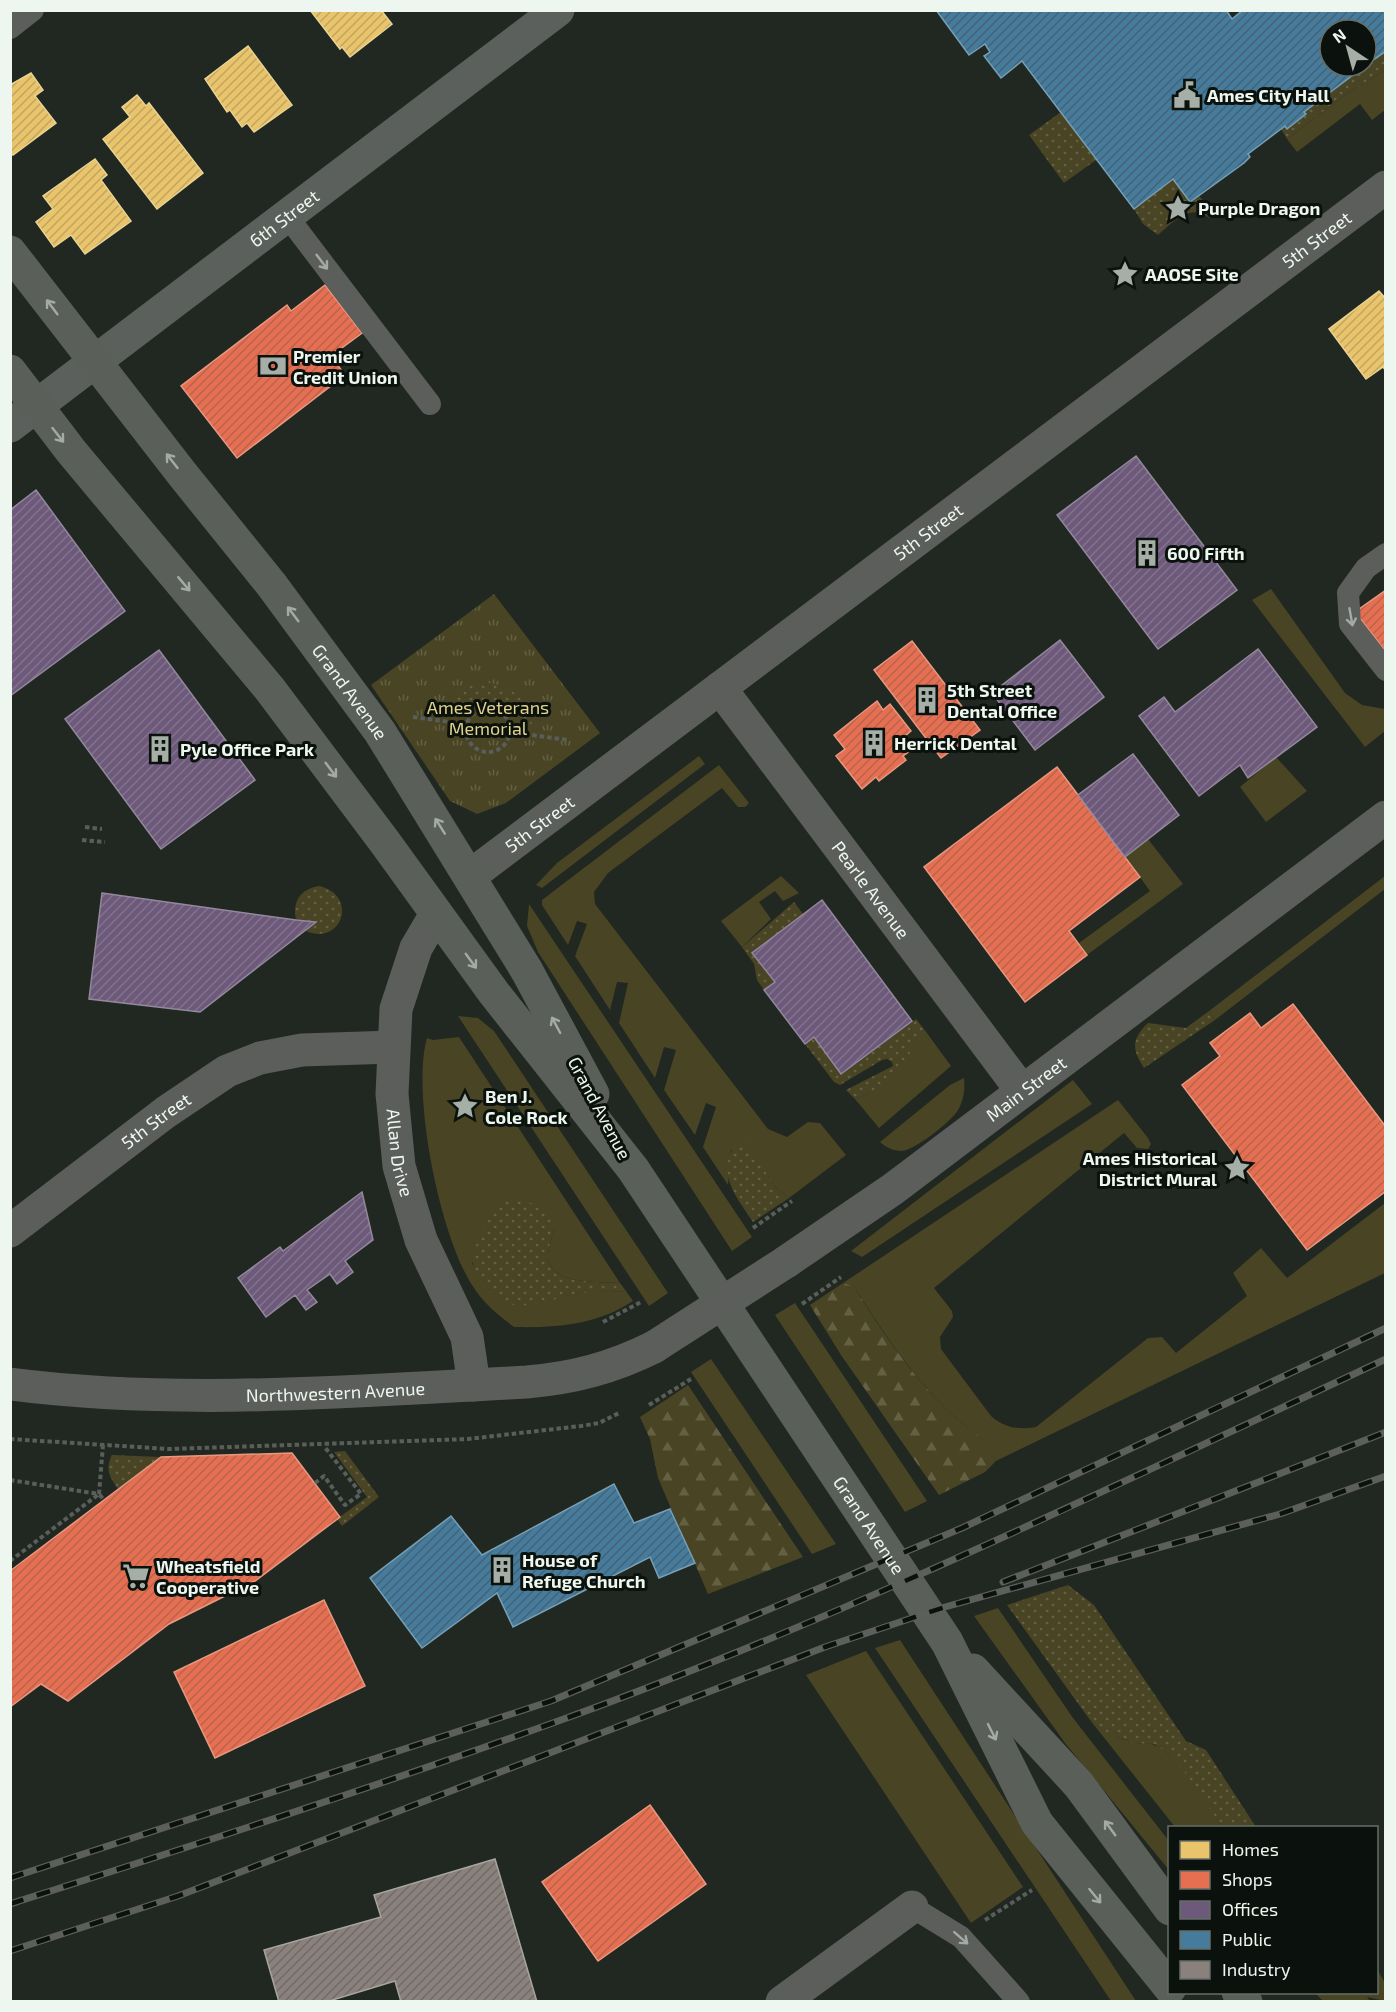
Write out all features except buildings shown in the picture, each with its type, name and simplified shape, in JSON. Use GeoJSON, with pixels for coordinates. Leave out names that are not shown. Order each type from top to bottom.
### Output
{"type":"FeatureCollection","features":[{"type":"Feature","properties":{"kind":"main road","name":"6th Street"},"geometry":{"type":"LineString","coordinates":[[10,426],[558,10]]}},
{"type":"Feature","properties":{"kind":"main road","name":"Grand Avenue"},"geometry":{"type":"LineString","coordinates":[[10,252],[307,632],[380,732],[527,971],[633,1169]]}},
{"type":"Feature","properties":{"kind":"main road","name":"Grand Avenue"},"geometry":{"type":"LineString","coordinates":[[10,371],[36,406],[269,688],[494,993],[633,1169],[947,1642],[1037,1823],[1168,1987]]}},
{"type":"Feature","properties":{"kind":"main road","name":"Grand Avenue"},"geometry":{"type":"LineString","coordinates":[[947,1642],[1079,1785],[1168,1906]]}},
{"type":"Feature","properties":{"kind":"street","name":"5th Street"},"geometry":{"type":"LineString","coordinates":[[470,876],[1386,187]]}},
{"type":"Feature","properties":{"kind":"street","name":"Pearle Avenue"},"geometry":{"type":"LineString","coordinates":[[720,688],[1022,1091]]}},
{"type":"Feature","properties":{"kind":"street","name":"Main Street"},"geometry":{"type":"LineString","coordinates":[[654,1347],[786,1262],[893,1189],[1386,817]]}},
{"type":"Feature","properties":{"kind":"street","name":"Allan Drive"},"geometry":{"type":"LineString","coordinates":[[436,914],[416,948],[396,1009],[392,1094],[399,1166],[421,1240],[467,1337],[474,1385]]}},
{"type":"Feature","properties":{"kind":"street","name":"5th Street"},"geometry":{"type":"LineString","coordinates":[[10,1231],[166,1112],[226,1071],[260,1059],[302,1050],[393,1047]]}},
{"type":"Feature","properties":{"kind":"street","name":"Northwestern Avenue"},"geometry":{"type":"LineString","coordinates":[[10,1384],[137,1394],[235,1395],[474,1385],[567,1379],[615,1365],[654,1347]]}},
{"type":"Feature","properties":{"kind":"street"},"geometry":{"type":"LineString","coordinates":[[782,2001],[912,1907]]}},
{"type":"Feature","properties":{"kind":"lane"},"geometry":{"type":"LineString","coordinates":[[10,28],[33,10]]}},
{"type":"Feature","properties":{"kind":"lane"},"geometry":{"type":"LineString","coordinates":[[286,216],[430,404]]}},
{"type":"Feature","properties":{"kind":"lane"},"geometry":{"type":"LineString","coordinates":[[1386,554],[1366,568],[1348,593],[1350,624],[1386,670]]}},
{"type":"Feature","properties":{"kind":"lane"},"geometry":{"type":"LineString","coordinates":[[912,1907],[961,1937],[1019,2001]]}},
{"type":"Feature","properties":{"kind":"path"},"geometry":{"type":"LineString","coordinates":[[1241,206],[1247,214]]}},
{"type":"Feature","properties":{"kind":"path"},"geometry":{"type":"LineString","coordinates":[[481,708],[495,708],[507,717],[510,732],[508,739],[499,750],[484,752],[471,745],[467,739],[466,724],[474,711],[481,708]]}},
{"type":"Feature","properties":{"kind":"path"},"geometry":{"type":"LineString","coordinates":[[411,717],[466,724]]}},
{"type":"Feature","properties":{"kind":"path"},"geometry":{"type":"LineString","coordinates":[[510,732],[568,740]]}},
{"type":"Feature","properties":{"kind":"path"},"geometry":{"type":"LineString","coordinates":[[85,827],[102,829]]}},
{"type":"Feature","properties":{"kind":"path"},"geometry":{"type":"LineString","coordinates":[[82,840],[105,842]]}},
{"type":"Feature","properties":{"kind":"path"},"geometry":{"type":"LineString","coordinates":[[753,1228],[792,1201]]}},
{"type":"Feature","properties":{"kind":"path"},"geometry":{"type":"LineString","coordinates":[[802,1304],[841,1277]]}},
{"type":"Feature","properties":{"kind":"path"},"geometry":{"type":"LineString","coordinates":[[603,1322],[641,1302]]}},
{"type":"Feature","properties":{"kind":"path"},"geometry":{"type":"LineString","coordinates":[[649,1405],[691,1379]]}},
{"type":"Feature","properties":{"kind":"path"},"geometry":{"type":"LineString","coordinates":[[10,1439],[169,1449],[323,1445],[468,1438],[541,1431],[599,1423],[621,1412]]}},
{"type":"Feature","properties":{"kind":"path"},"geometry":{"type":"LineString","coordinates":[[10,1562],[99,1494],[103,1445]]}},
{"type":"Feature","properties":{"kind":"path"},"geometry":{"type":"LineString","coordinates":[[315,1483],[324,1476],[345,1505],[361,1494],[323,1445]]}},
{"type":"Feature","properties":{"kind":"path"},"geometry":{"type":"LineString","coordinates":[[10,1480],[99,1494],[104,1500]]}},
{"type":"Feature","properties":{"kind":"path"},"geometry":{"type":"LineString","coordinates":[[980,1924],[1032,1890]]}},
{"type":"Feature","properties":{"kind":"green space"},"geometry":{"type":"Polygon","coordinates":[[[1385,51],[1385,70],[1378,74],[1378,56],[1385,51]]]}},
{"type":"Feature","properties":{"kind":"green space"},"geometry":{"type":"Polygon","coordinates":[[[1385,70],[1385,110],[1372,120],[1360,104],[1297,152],[1287,139],[1342,97],[1372,78],[1378,78],[1378,74],[1385,70]]]}},
{"type":"Feature","properties":{"kind":"green space"},"geometry":{"type":"Polygon","coordinates":[[[1349,78],[1372,78],[1342,97],[1287,139],[1281,129],[1285,126],[1287,128],[1306,114],[1304,112],[1349,78]]]}},
{"type":"Feature","properties":{"kind":"green space"},"geometry":{"type":"Polygon","coordinates":[[[1061,112],[1096,160],[1064,183],[1029,135],[1061,112]]]}},
{"type":"Feature","properties":{"kind":"green space"},"geometry":{"type":"Polygon","coordinates":[[[1173,179],[1190,202],[1199,196],[1216,214],[1209,218],[1195,212],[1189,213],[1176,220],[1158,235],[1143,224],[1134,209],[1173,179]]]}},
{"type":"Feature","properties":{"kind":"green space"},"geometry":{"type":"Polygon","coordinates":[[[1271,589],[1345,693],[1362,705],[1385,709],[1385,731],[1365,747],[1252,600],[1271,589]]]}},
{"type":"Feature","properties":{"kind":"green space","name":"Ames Veterans Memorial"},"geometry":{"type":"Polygon","coordinates":[[[494,594],[600,733],[506,803],[477,814],[450,801],[371,685],[494,594]]]}},
{"type":"Feature","properties":{"kind":"green space"},"geometry":{"type":"Polygon","coordinates":[[[480,682],[499,685],[516,694],[527,708],[532,727],[522,724],[517,708],[508,713],[492,704],[483,704],[473,708],[465,698],[454,715],[445,712],[458,692],[480,682]]]}},
{"type":"Feature","properties":{"kind":"green space"},"geometry":{"type":"Polygon","coordinates":[[[699,756],[705,764],[542,888],[536,885],[557,863],[699,756]]]}},
{"type":"Feature","properties":{"kind":"green space"},"geometry":{"type":"Polygon","coordinates":[[[1276,757],[1307,791],[1266,822],[1240,787],[1276,757]]]}},
{"type":"Feature","properties":{"kind":"green space"},"geometry":{"type":"Polygon","coordinates":[[[719,765],[749,803],[745,807],[738,807],[722,788],[608,873],[594,892],[595,904],[768,1129],[787,1137],[808,1122],[820,1123],[846,1155],[789,1198],[777,1189],[768,1176],[731,1150],[728,1185],[703,1147],[716,1107],[706,1103],[695,1135],[664,1090],[676,1050],[664,1047],[655,1078],[619,1023],[628,983],[617,982],[610,1010],[575,956],[587,924],[577,921],[568,945],[542,905],[542,900],[719,765]]]}},
{"type":"Feature","properties":{"kind":"green space"},"geometry":{"type":"Polygon","coordinates":[[[1148,839],[1183,884],[1087,955],[1079,943],[1150,891],[1125,857],[1148,839]]]}},
{"type":"Feature","properties":{"kind":"green space"},"geometry":{"type":"Polygon","coordinates":[[[781,876],[799,893],[783,901],[775,891],[759,902],[771,919],[742,947],[721,921],[781,876]]]}},
{"type":"Feature","properties":{"kind":"green space"},"geometry":{"type":"Polygon","coordinates":[[[1385,876],[1385,889],[1215,1020],[1209,1011],[1385,876]]]}},
{"type":"Feature","properties":{"kind":"green space"},"geometry":{"type":"Polygon","coordinates":[[[319,886],[332,891],[339,899],[342,909],[341,918],[336,927],[328,932],[317,934],[304,930],[315,922],[296,920],[295,908],[302,893],[319,886]]]}},
{"type":"Feature","properties":{"kind":"green space"},"geometry":{"type":"Polygon","coordinates":[[[794,902],[803,914],[752,953],[775,982],[764,990],[757,980],[754,964],[742,947],[794,902]]]}},
{"type":"Feature","properties":{"kind":"green space"},"geometry":{"type":"Polygon","coordinates":[[[529,904],[752,1237],[732,1251],[538,952],[527,926],[529,904]]]}},
{"type":"Feature","properties":{"kind":"green space"},"geometry":{"type":"Polygon","coordinates":[[[1209,1011],[1215,1020],[1144,1068],[1137,1056],[1135,1045],[1139,1034],[1148,1023],[1186,1028],[1209,1011]]]}},
{"type":"Feature","properties":{"kind":"green space"},"geometry":{"type":"Polygon","coordinates":[[[458,1016],[478,1018],[494,1031],[668,1293],[649,1306],[458,1016]]]}},
{"type":"Feature","properties":{"kind":"green space"},"geometry":{"type":"Polygon","coordinates":[[[916,1019],[924,1029],[900,1069],[883,1085],[855,1099],[846,1090],[893,1066],[892,1062],[887,1059],[882,1060],[840,1085],[834,1082],[805,1044],[814,1037],[842,1074],[916,1019]]]}},
{"type":"Feature","properties":{"kind":"green space"},"geometry":{"type":"Polygon","coordinates":[[[924,1029],[951,1066],[879,1128],[855,1099],[870,1092],[906,1059],[912,1044],[924,1029]]]}},
{"type":"Feature","properties":{"kind":"green space"},"geometry":{"type":"Polygon","coordinates":[[[459,1037],[620,1283],[590,1282],[568,1278],[551,1267],[548,1258],[554,1225],[472,1263],[481,1281],[492,1293],[504,1300],[516,1303],[546,1301],[596,1291],[626,1291],[633,1301],[591,1320],[561,1326],[514,1327],[486,1303],[472,1285],[460,1263],[439,1200],[426,1128],[423,1093],[423,1063],[427,1038],[433,1040],[459,1037]]]}},
{"type":"Feature","properties":{"kind":"green space"},"geometry":{"type":"Polygon","coordinates":[[[964,1078],[964,1094],[958,1110],[932,1135],[915,1146],[901,1151],[884,1146],[880,1142],[950,1085],[964,1078]]]}},
{"type":"Feature","properties":{"kind":"green space"},"geometry":{"type":"Polygon","coordinates":[[[1073,1080],[1092,1104],[862,1257],[851,1251],[1073,1080]]]}},
{"type":"Feature","properties":{"kind":"green space"},"geometry":{"type":"Polygon","coordinates":[[[1118,1100],[1148,1138],[1151,1144],[1148,1149],[1137,1148],[1124,1133],[934,1288],[952,1311],[953,1317],[940,1337],[941,1349],[996,1420],[1012,1427],[1036,1427],[1148,1338],[1162,1337],[1176,1353],[1247,1296],[1233,1273],[1261,1248],[1287,1278],[1385,1203],[1385,1273],[996,1461],[990,1448],[956,1418],[914,1373],[854,1286],[843,1283],[1118,1100]]]}},
{"type":"Feature","properties":{"kind":"green space"},"geometry":{"type":"Polygon","coordinates":[[[746,1143],[777,1189],[789,1198],[753,1222],[735,1194],[728,1175],[730,1155],[736,1144],[746,1143]]]}},
{"type":"Feature","properties":{"kind":"green space"},"geometry":{"type":"Polygon","coordinates":[[[518,1197],[538,1208],[554,1225],[548,1258],[551,1267],[568,1278],[590,1282],[620,1283],[626,1291],[579,1293],[530,1305],[511,1304],[492,1294],[475,1273],[474,1252],[487,1222],[494,1213],[501,1205],[518,1197]]]}},
{"type":"Feature","properties":{"kind":"green space"},"geometry":{"type":"Polygon","coordinates":[[[843,1283],[854,1286],[888,1338],[928,1389],[990,1448],[996,1461],[985,1472],[939,1495],[841,1355],[810,1305],[843,1283]]]}},
{"type":"Feature","properties":{"kind":"green space"},"geometry":{"type":"Polygon","coordinates":[[[795,1303],[927,1501],[905,1512],[775,1315],[795,1303]]]}},
{"type":"Feature","properties":{"kind":"green space"},"geometry":{"type":"Polygon","coordinates":[[[711,1359],[836,1544],[812,1554],[691,1372],[711,1359]]]}},
{"type":"Feature","properties":{"kind":"green space"},"geometry":{"type":"Polygon","coordinates":[[[688,1385],[803,1557],[708,1594],[658,1478],[650,1439],[640,1417],[688,1385]]]}},
{"type":"Feature","properties":{"kind":"green space"},"geometry":{"type":"Polygon","coordinates":[[[345,1451],[379,1497],[342,1526],[337,1519],[367,1497],[334,1452],[345,1451]]]}},
{"type":"Feature","properties":{"kind":"green space"},"geometry":{"type":"Polygon","coordinates":[[[112,1455],[161,1457],[118,1489],[109,1472],[112,1455]]]}},
{"type":"Feature","properties":{"kind":"green space"},"geometry":{"type":"Polygon","coordinates":[[[1068,1585],[1094,1605],[1186,1741],[1206,1750],[1255,1826],[1221,1826],[1188,1776],[1168,1753],[1154,1744],[1133,1743],[1109,1734],[1090,1720],[1007,1605],[1068,1585]]]}},
{"type":"Feature","properties":{"kind":"green space"},"geometry":{"type":"Polygon","coordinates":[[[998,1608],[1073,1718],[1168,1840],[1168,1869],[1065,1743],[974,1616],[998,1608]]]}},
{"type":"Feature","properties":{"kind":"green space"},"geometry":{"type":"Polygon","coordinates":[[[900,1640],[1136,2001],[1111,2001],[875,1648],[900,1640]]]}},
{"type":"Feature","properties":{"kind":"green space"},"geometry":{"type":"Polygon","coordinates":[[[866,1651],[1023,1887],[971,1923],[806,1675],[866,1651]]]}},
{"type":"Feature","properties":{"kind":"green space"},"geometry":{"type":"Polygon","coordinates":[[[1090,1720],[1123,1740],[1152,1744],[1174,1758],[1193,1781],[1221,1826],[1174,1826],[1090,1720]]]}},
{"type":"Feature","properties":{"kind":"green space"},"geometry":{"type":"Polygon","coordinates":[[[1378,1971],[1385,1983],[1385,2001],[1367,1997],[1370,2001],[1323,2001],[1316,1994],[1378,1994],[1378,1971]]]}},
{"type":"Feature","properties":{"kind":"railway"},"geometry":{"type":"LineString","coordinates":[[10,1878],[551,1701],[962,1528],[1386,1328]]}},
{"type":"Feature","properties":{"kind":"railway"},"geometry":{"type":"LineString","coordinates":[[10,1904],[424,1768],[666,1680],[771,1638],[977,1549],[1386,1359]]}},
{"type":"Feature","properties":{"kind":"railway"},"geometry":{"type":"LineString","coordinates":[[1003,1582],[1386,1432]]}},
{"type":"Feature","properties":{"kind":"railway"},"geometry":{"type":"LineString","coordinates":[[10,1951],[178,1896],[825,1647],[945,1607],[1280,1514],[1386,1476]]}},
{"type":"Feature","properties":{"kind":"place","name":"Ames City Hall"},"geometry":{"type":"Point","coordinates":[1187,95]}},
{"type":"Feature","properties":{"kind":"place","name":"Purple Dragon"},"geometry":{"type":"Point","coordinates":[1178,208]}},
{"type":"Feature","properties":{"kind":"place","name":"AAOSE Site"},"geometry":{"type":"Point","coordinates":[1125,274]}},
{"type":"Feature","properties":{"kind":"place","name":"Premier Credit Union"},"geometry":{"type":"Point","coordinates":[273,366]}},
{"type":"Feature","properties":{"kind":"place","name":"600 Fifth"},"geometry":{"type":"Point","coordinates":[1147,553]}},
{"type":"Feature","properties":{"kind":"place","name":"5th Street Dental Office"},"geometry":{"type":"Point","coordinates":[927,700]}},
{"type":"Feature","properties":{"kind":"place","name":"Herrick Dental"},"geometry":{"type":"Point","coordinates":[874,743]}},
{"type":"Feature","properties":{"kind":"place","name":"Pyle Office Park"},"geometry":{"type":"Point","coordinates":[160,749]}},
{"type":"Feature","properties":{"kind":"place","name":"Ben J. Cole Rock"},"geometry":{"type":"Point","coordinates":[465,1106]}},
{"type":"Feature","properties":{"kind":"place","name":"Ames Historical District Mural"},"geometry":{"type":"Point","coordinates":[1237,1168]}},
{"type":"Feature","properties":{"kind":"place","name":"House of Refuge Church"},"geometry":{"type":"Point","coordinates":[502,1570]}},
{"type":"Feature","properties":{"kind":"place","name":"Wheatsfield Cooperative"},"geometry":{"type":"Point","coordinates":[136,1576]}}]}
